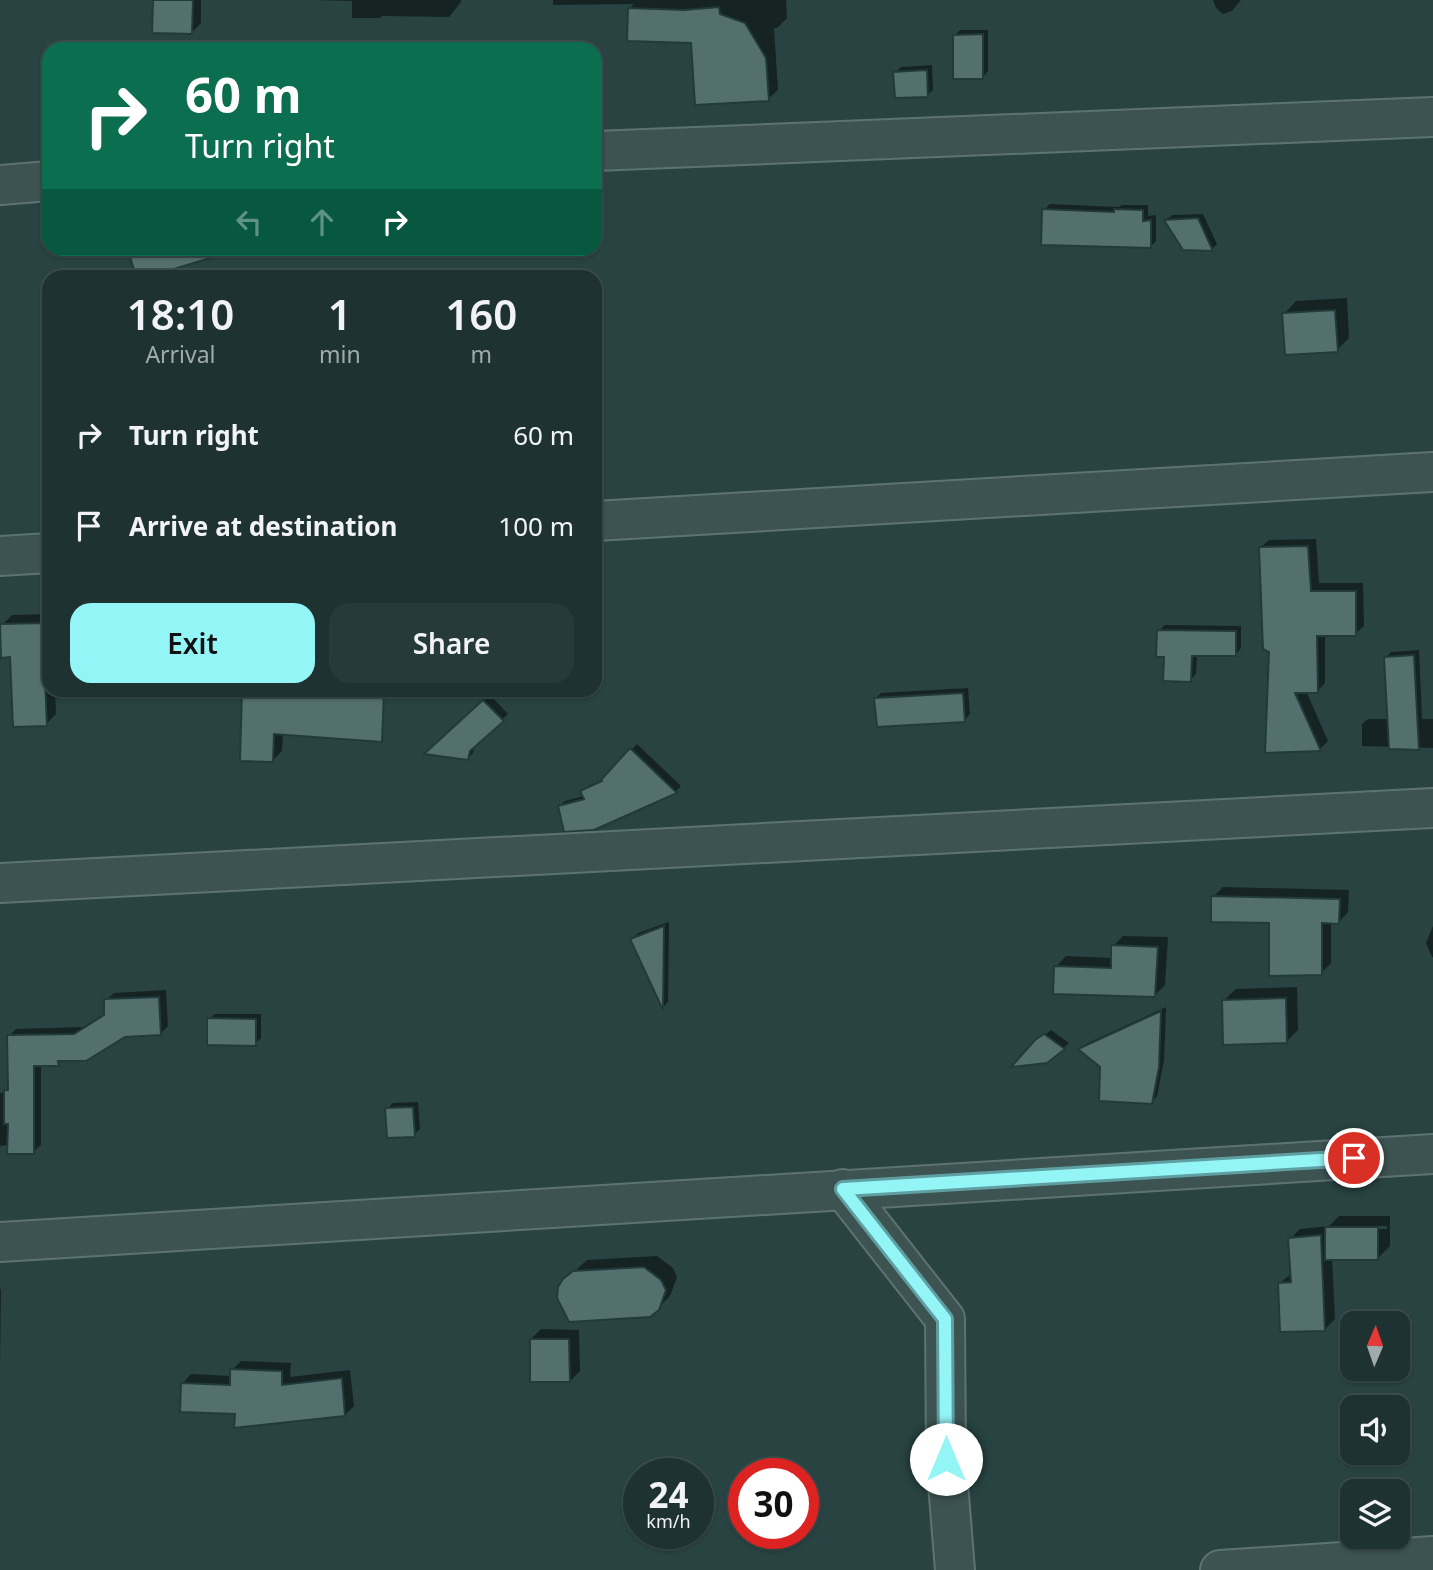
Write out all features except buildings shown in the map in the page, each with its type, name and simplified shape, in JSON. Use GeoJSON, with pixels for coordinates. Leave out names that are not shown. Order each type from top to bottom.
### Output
{"type":"FeatureCollection","features":[{"type":"Feature","properties":{"kind":"street"},"geometry":{"type":"LineString","coordinates":[[602,151],[1433,117]]}},
{"type":"Feature","properties":{"kind":"street"},"geometry":{"type":"LineString","coordinates":[[0,185],[42,182]]}},
{"type":"Feature","properties":{"kind":"street"},"geometry":{"type":"LineString","coordinates":[[602,521],[1433,472]]}},
{"type":"Feature","properties":{"kind":"street"},"geometry":{"type":"LineString","coordinates":[[0,556],[42,553]]}},
{"type":"Feature","properties":{"kind":"street"},"geometry":{"type":"LineString","coordinates":[[0,883],[1433,808]]}},
{"type":"Feature","properties":{"kind":"street"},"geometry":{"type":"LineString","coordinates":[[0,1242],[1433,1154]]}},
{"type":"Feature","properties":{"kind":"street"},"geometry":{"type":"LineString","coordinates":[[843,1189],[945,1319],[946,1459],[955,1570]]}},
{"type":"Feature","properties":{"kind":"street"},"geometry":{"type":"LineString","coordinates":[[1220,1570],[1433,1556]]}},
{"type":"Feature","properties":{"kind":"route"},"geometry":{"type":"LineString","coordinates":[[946,1459],[945,1319],[843,1189],[1354,1158]]}}]}
